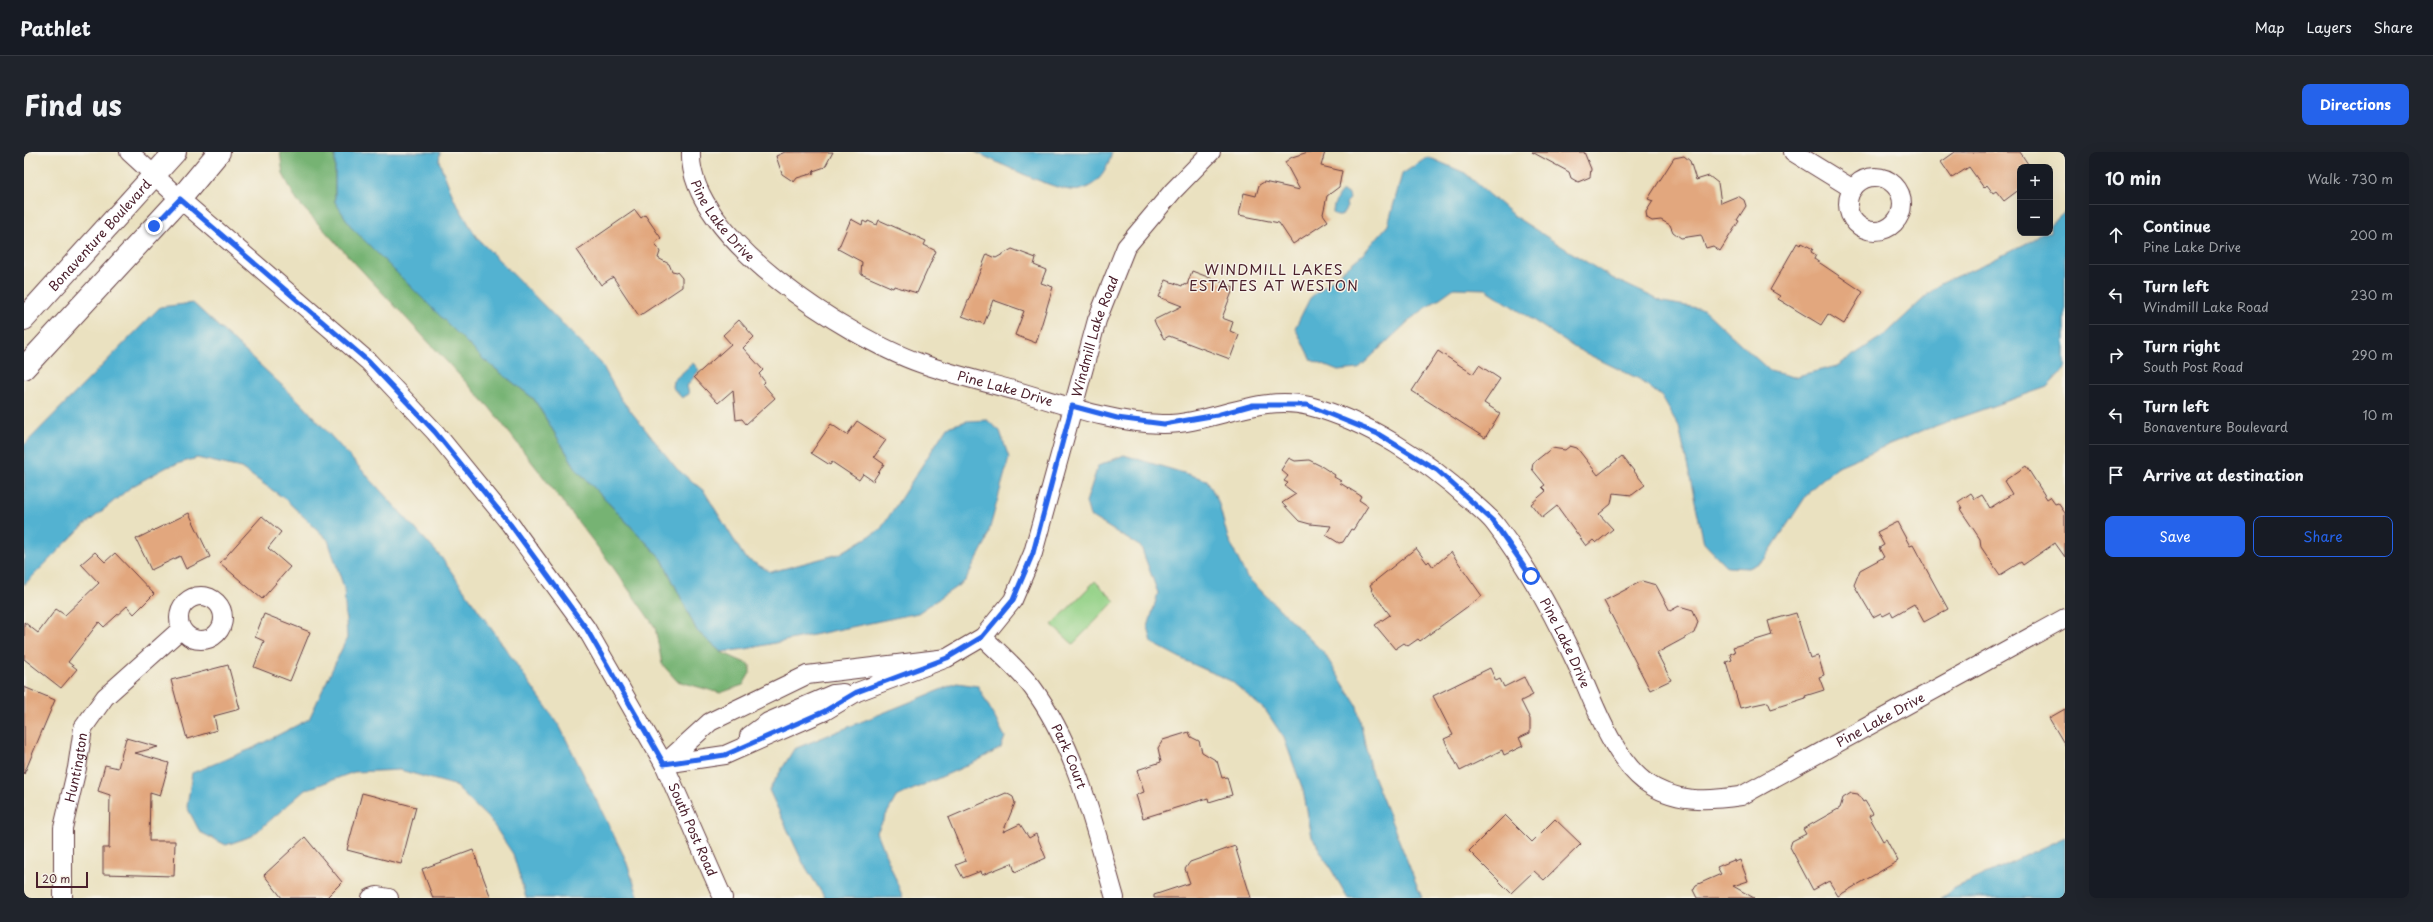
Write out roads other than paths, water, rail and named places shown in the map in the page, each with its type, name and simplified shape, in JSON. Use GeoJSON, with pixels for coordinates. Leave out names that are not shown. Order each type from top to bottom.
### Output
{"type":"FeatureCollection","features":[{"type":"Feature","properties":{"kind":"main road","name":"Bonaventure Boulevard"},"geometry":{"type":"LineString","coordinates":[[24,319],[155,176],[175,152]]}},
{"type":"Feature","properties":{"kind":"main road"},"geometry":{"type":"LineString","coordinates":[[24,368],[180,199],[220,152]]}},
{"type":"Feature","properties":{"kind":"street","name":"South Post Road"},"geometry":{"type":"LineString","coordinates":[[129,152],[180,199],[369,362],[435,432],[510,524],[586,628],[664,764],[723,898]]}},
{"type":"Feature","properties":{"kind":"street","name":"Pine Lake Drive"},"geometry":{"type":"LineString","coordinates":[[691,152],[690,164],[696,183],[707,205],[722,228],[773,278],[828,315],[918,362],[1117,418],[1164,424],[1217,415],[1253,405],[1307,405],[1378,434],[1437,470],[1493,521],[1552,611],[1608,733],[1623,757],[1644,780],[1667,793],[1688,799],[1706,801],[1742,796],[2065,618]]}},
{"type":"Feature","properties":{"kind":"street","name":"Windmill Lake Road"},"geometry":{"type":"LineString","coordinates":[[664,764],[725,755],[825,711],[857,692],[947,658],[982,637],[1013,600],[1033,553],[1096,320],[1126,247],[1173,191],[1211,152]]}},
{"type":"Feature","properties":{"kind":"street"},"geometry":{"type":"LineString","coordinates":[[1793,152],[1852,189]]}},
{"type":"Feature","properties":{"kind":"street","name":"Huntington"},"geometry":{"type":"LineString","coordinates":[[63,898],[63,828],[77,768],[83,728],[105,697],[181,629]]}},
{"type":"Feature","properties":{"kind":"street","name":"Park Court"},"geometry":{"type":"LineString","coordinates":[[982,637],[1031,685],[1045,706],[1082,784],[1114,898]]}},
{"type":"Feature","properties":{"kind":"street","name":"Windmill Lake Road"},"geometry":{"type":"LineString","coordinates":[[664,764],[710,722],[807,675],[947,658]]}},
{"type":"Feature","properties":{"kind":"street"},"geometry":{"type":"LineString","coordinates":[[371,898],[377,896],[389,898]]}},
{"type":"Feature","properties":{"kind":"water"},"geometry":{"type":"Polygon","coordinates":[[[335,152],[440,152],[439,161],[454,199],[477,238],[601,363],[621,399],[677,469],[704,491],[745,558],[771,572],[839,554],[880,530],[947,427],[967,421],[987,420],[1000,431],[1009,458],[986,542],[965,581],[918,613],[746,649],[721,652],[697,631],[662,559],[577,470],[534,399],[483,359],[352,228],[335,202],[335,152]]]}},
{"type":"Feature","properties":{"kind":"water"},"geometry":{"type":"Polygon","coordinates":[[[975,152],[1112,152],[1102,176],[1087,188],[1071,190],[1044,183],[975,152]]]}},
{"type":"Feature","properties":{"kind":"water"},"geometry":{"type":"Polygon","coordinates":[[[1428,157],[1465,173],[1514,216],[1610,277],[1663,302],[1703,309],[1770,371],[1793,377],[1837,366],[1887,333],[1939,284],[1989,262],[2031,241],[2037,236],[2053,236],[2053,222],[2065,212],[2065,368],[2047,387],[1924,430],[1836,467],[1810,490],[1764,560],[1748,568],[1727,567],[1704,543],[1679,427],[1662,397],[1639,379],[1575,348],[1486,289],[1454,288],[1412,318],[1358,369],[1338,371],[1311,360],[1295,328],[1310,298],[1364,253],[1388,225],[1402,174],[1428,157]]]}},
{"type":"Feature","properties":{"kind":"water"},"geometry":{"type":"Polygon","coordinates":[[[1343,191],[1349,195],[1350,199],[1346,203],[1347,207],[1341,216],[1337,216],[1333,213],[1334,207],[1337,198],[1343,191]]]}},
{"type":"Feature","properties":{"kind":"water"},"geometry":{"type":"Polygon","coordinates":[[[193,303],[301,403],[441,557],[559,725],[625,858],[639,898],[526,898],[513,854],[491,821],[454,785],[400,770],[354,772],[305,790],[252,836],[226,845],[200,832],[187,807],[192,773],[251,749],[309,719],[347,638],[344,588],[328,540],[285,499],[241,468],[197,458],[167,467],[131,487],[80,529],[24,585],[24,445],[160,307],[193,303]]]}},
{"type":"Feature","properties":{"kind":"water"},"geometry":{"type":"Polygon","coordinates":[[[693,363],[699,370],[687,386],[689,394],[682,398],[672,387],[673,381],[693,363]]]}},
{"type":"Feature","properties":{"kind":"water"},"geometry":{"type":"Polygon","coordinates":[[[1124,455],[1207,480],[1218,501],[1228,538],[1246,576],[1324,653],[1357,706],[1370,768],[1422,898],[1348,898],[1312,837],[1303,790],[1284,738],[1266,711],[1231,681],[1188,662],[1152,643],[1148,627],[1158,593],[1141,547],[1090,516],[1086,502],[1098,466],[1124,455]]]}},
{"type":"Feature","properties":{"kind":"water"},"geometry":{"type":"Polygon","coordinates":[[[957,683],[978,686],[1005,737],[1001,748],[975,762],[896,797],[877,832],[903,898],[825,898],[803,863],[769,790],[794,749],[957,683]]]}},
{"type":"Feature","properties":{"kind":"water"},"geometry":{"type":"Polygon","coordinates":[[[2065,837],[2065,898],[1941,898],[1955,888],[2065,837]]]}},
{"type":"Feature","properties":{"kind":"district","name":"WINDMILL LAKES ESTATES AT WESTON"},"geometry":{"type":"Point","coordinates":[1274,278]}}]}
